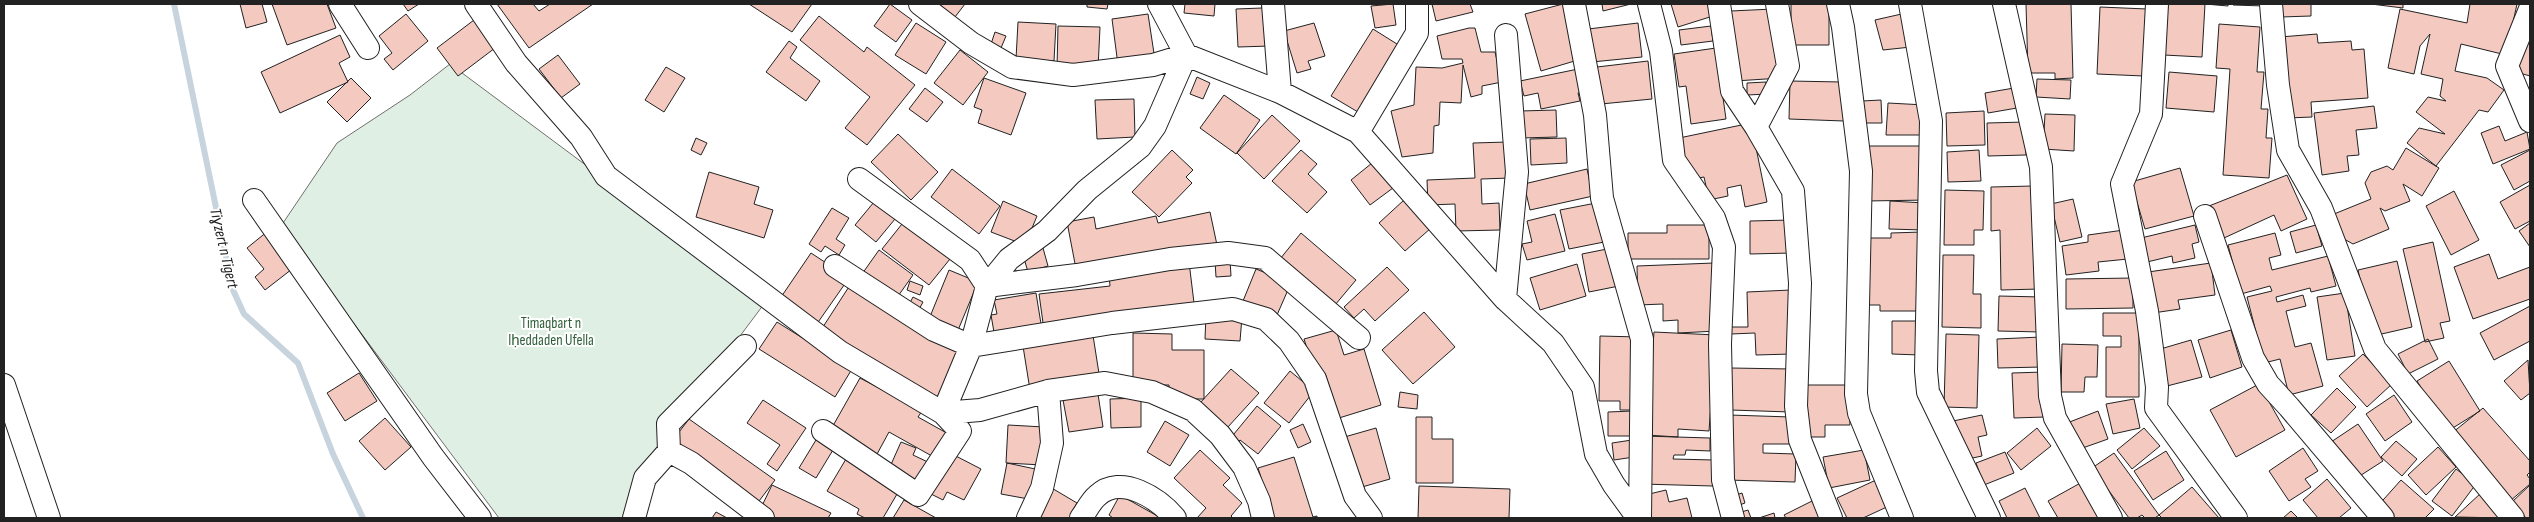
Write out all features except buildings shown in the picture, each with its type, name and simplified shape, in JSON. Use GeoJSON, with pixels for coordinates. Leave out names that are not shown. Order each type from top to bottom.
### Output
{"type":"FeatureCollection","features":[{"type":"Feature","properties":{"kind":"street"},"geometry":{"type":"LineString","coordinates":[[340,4],[368,48]]}},
{"type":"Feature","properties":{"kind":"street"},"geometry":{"type":"LineString","coordinates":[[476,4],[516,63],[581,136],[606,176],[840,352],[943,413],[960,431],[918,495],[823,431]]}},
{"type":"Feature","properties":{"kind":"street"},"geometry":{"type":"LineString","coordinates":[[920,4],[971,43],[1012,67],[1073,76],[1153,65],[1186,55],[1280,92],[1358,132],[1505,299],[1553,343],[1583,387],[1596,454],[1614,485],[1639,518]]}},
{"type":"Feature","properties":{"kind":"street"},"geometry":{"type":"LineString","coordinates":[[1159,4],[1186,55]]}},
{"type":"Feature","properties":{"kind":"street"},"geometry":{"type":"LineString","coordinates":[[1273,4],[1280,92]]}},
{"type":"Feature","properties":{"kind":"street"},"geometry":{"type":"LineString","coordinates":[[1358,132],[1417,34],[1418,4]]}},
{"type":"Feature","properties":{"kind":"street"},"geometry":{"type":"LineString","coordinates":[[1574,4],[1595,115],[1602,198],[1642,339],[1639,518]]}},
{"type":"Feature","properties":{"kind":"street"},"geometry":{"type":"LineString","coordinates":[[1649,4],[1661,51],[1674,160],[1714,218],[1724,248],[1720,344],[1723,480],[1733,518]]}},
{"type":"Feature","properties":{"kind":"street"},"geometry":{"type":"LineString","coordinates":[[1719,4],[1732,91],[1756,127],[1793,191],[1800,283],[1796,406],[1800,440],[1831,518]]}},
{"type":"Feature","properties":{"kind":"street"},"geometry":{"type":"LineString","coordinates":[[1756,127],[1788,66],[1777,4]]}},
{"type":"Feature","properties":{"kind":"street"},"geometry":{"type":"LineString","coordinates":[[1838,4],[1843,27],[1861,171],[1856,394],[1859,413],[1902,518]]}},
{"type":"Feature","properties":{"kind":"street"},"geometry":{"type":"LineString","coordinates":[[1910,4],[1931,120],[1926,371],[1928,392],[1989,518]]}},
{"type":"Feature","properties":{"kind":"street"},"geometry":{"type":"LineString","coordinates":[[2004,4],[2041,167],[2050,396],[2055,418],[2111,518]]}},
{"type":"Feature","properties":{"kind":"street"},"geometry":{"type":"LineString","coordinates":[[2157,4],[2151,114],[2122,184],[2147,311],[2157,387],[2156,408],[2236,518]]}},
{"type":"Feature","properties":{"kind":"street"},"geometry":{"type":"LineString","coordinates":[[2271,4],[2278,85],[2288,150],[2321,208],[2375,349],[2513,518]]}},
{"type":"Feature","properties":{"kind":"street"},"geometry":{"type":"LineString","coordinates":[[2530,9],[2507,66],[2530,121]]}},
{"type":"Feature","properties":{"kind":"street"},"geometry":{"type":"LineString","coordinates":[[1505,299],[1518,172],[1506,35]]}},
{"type":"Feature","properties":{"kind":"street"},"geometry":{"type":"LineString","coordinates":[[943,413],[971,346],[987,286],[1009,259],[1047,231],[1087,190],[1140,147],[1155,126],[1186,55]]}},
{"type":"Feature","properties":{"kind":"street"},"geometry":{"type":"LineString","coordinates":[[860,179],[970,260],[987,286]]}},
{"type":"Feature","properties":{"kind":"street"},"geometry":{"type":"LineString","coordinates":[[254,200],[433,457],[480,518]]}},
{"type":"Feature","properties":{"kind":"street"},"geometry":{"type":"LineString","coordinates":[[2205,216],[2253,358],[2268,384],[2290,406],[2383,518]]}},
{"type":"Feature","properties":{"kind":"street"},"geometry":{"type":"LineString","coordinates":[[987,286],[1077,276],[1170,259],[1228,253],[1265,258],[1359,338]]}},
{"type":"Feature","properties":{"kind":"street"},"geometry":{"type":"LineString","coordinates":[[835,266],[934,330],[971,346],[1112,323],[1233,309],[1266,319],[1289,341],[1315,378],[1355,496],[1371,518]]}},
{"type":"Feature","properties":{"kind":"street"},"geometry":{"type":"LineString","coordinates":[[634,518],[645,478],[669,451],[668,424],[746,346]]}},
{"type":"Feature","properties":{"kind":"street"},"geometry":{"type":"LineString","coordinates":[[943,413],[980,410],[1048,391],[1105,383],[1152,392],[1193,410],[1220,434],[1244,467],[1259,501],[1263,518]]}},
{"type":"Feature","properties":{"kind":"street"},"geometry":{"type":"LineString","coordinates":[[4,385],[50,518]]}},
{"type":"Feature","properties":{"kind":"street"},"geometry":{"type":"LineString","coordinates":[[1028,518],[1042,488],[1052,443],[1048,391]]}},
{"type":"Feature","properties":{"kind":"street"},"geometry":{"type":"LineString","coordinates":[[669,451],[691,463],[764,518]]}},
{"type":"Feature","properties":{"kind":"street"},"geometry":{"type":"LineString","coordinates":[[1082,518],[1097,495],[1110,488],[1130,488],[1152,496],[1175,518]]}},
{"type":"Feature","properties":{"kind":"green space","name":"Timaqbart n Iḥeddaden Ufella"},"geometry":{"type":"Polygon","coordinates":[[[450,64],[767,300],[636,475],[625,518],[499,518],[281,226],[337,143],[410,95],[450,64]]]}},
{"type":"Feature","properties":{"kind":"waterway","name":"Tiɣzert n Tigert"},"geometry":{"type":"LineString","coordinates":[[174,4],[233,290],[244,314],[298,363],[333,454],[363,518]]}}]}
